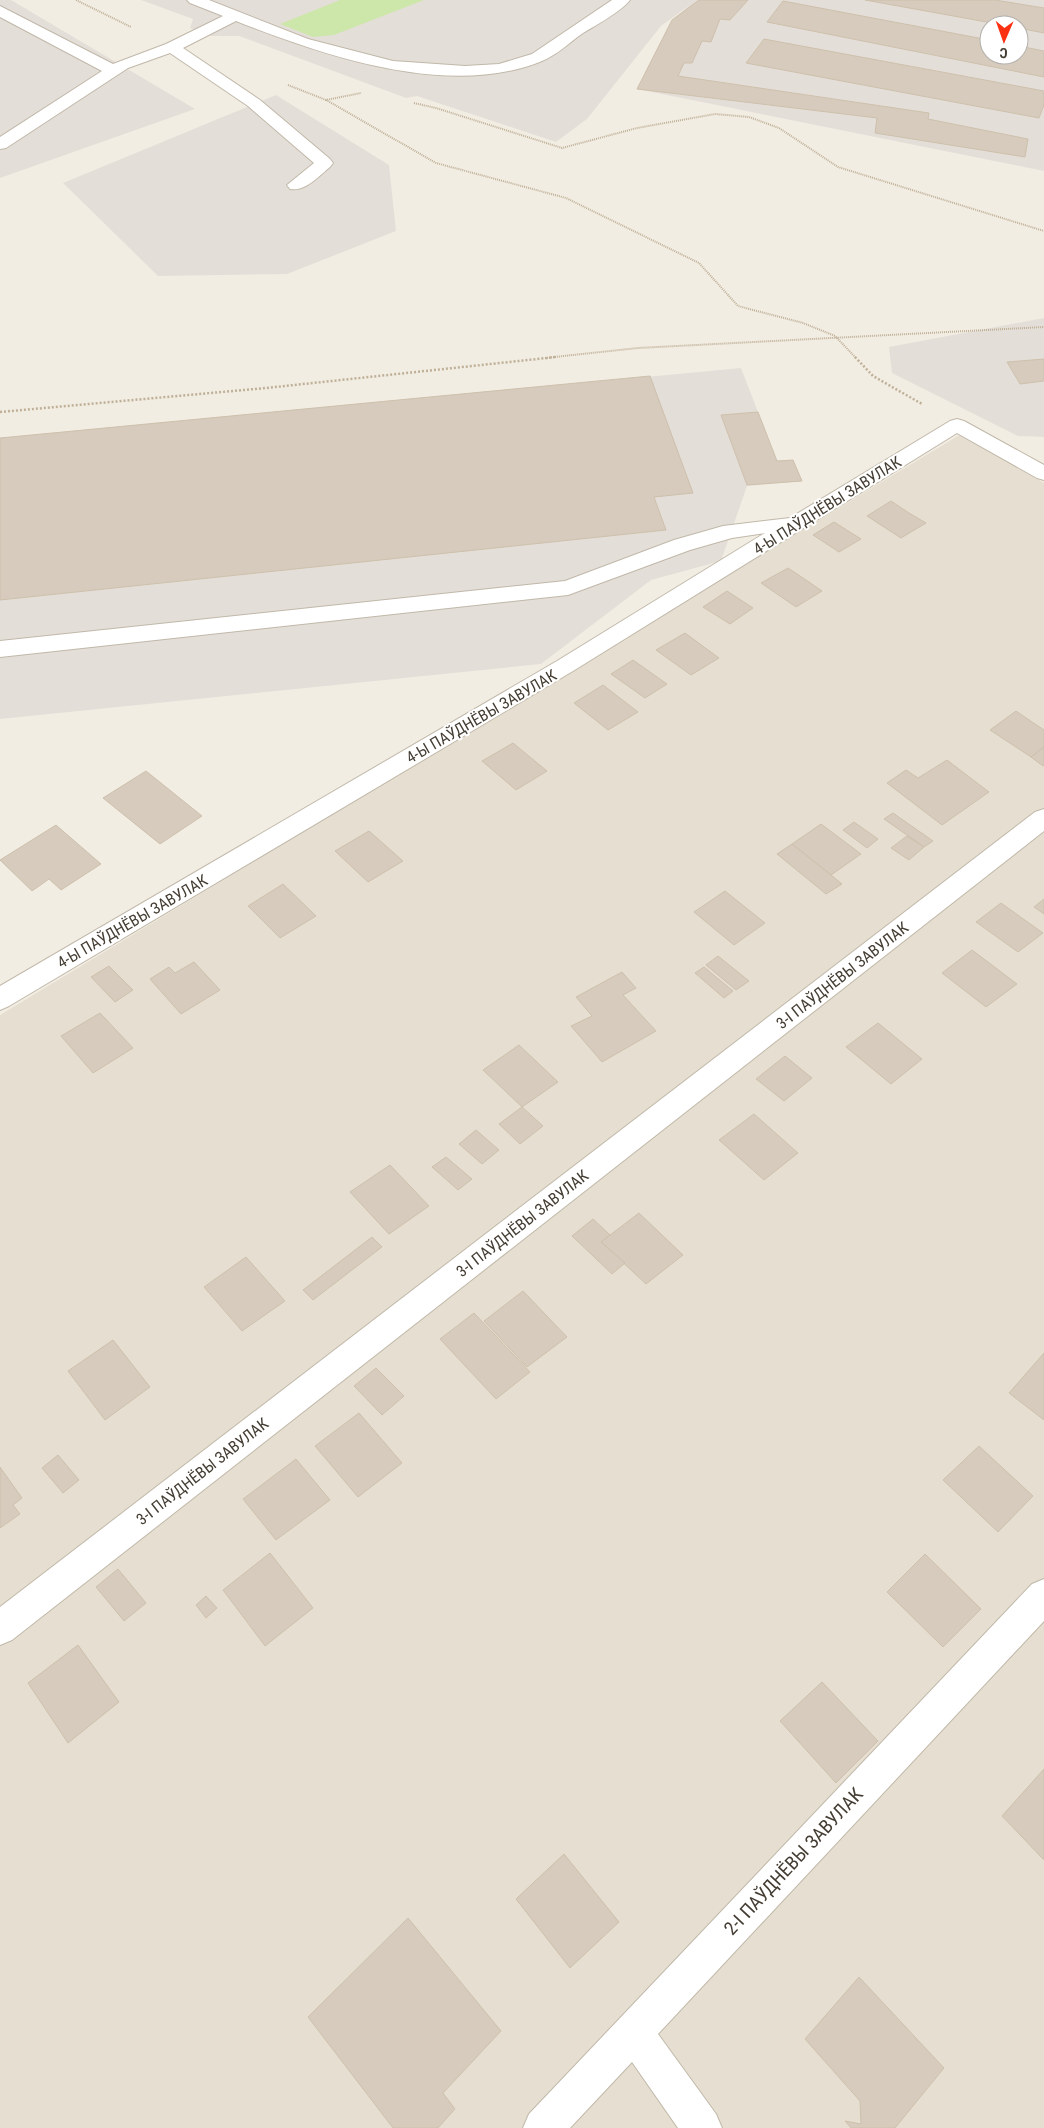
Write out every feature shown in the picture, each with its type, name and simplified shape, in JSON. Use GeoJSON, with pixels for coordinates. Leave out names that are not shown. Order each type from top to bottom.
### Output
{"type":"FeatureCollection","features":[{"type":"Feature","properties":{"kind":"street"},"geometry":{"type":"LineString","coordinates":[[195,0],[302,42],[393,66],[465,71],[500,69],[538,57],[622,0]]}},
{"type":"Feature","properties":{"kind":"street"},"geometry":{"type":"LineString","coordinates":[[0,11],[114,70]]}},
{"type":"Feature","properties":{"kind":"street"},"geometry":{"type":"LineString","coordinates":[[0,144],[122,65],[172,46],[236,16]]}},
{"type":"Feature","properties":{"kind":"street"},"geometry":{"type":"LineString","coordinates":[[172,46],[254,103],[324,163],[296,185]]}},
{"type":"Feature","properties":{"kind":"street"},"geometry":{"type":"LineString","coordinates":[[957,425],[1044,474]]}},
{"type":"Feature","properties":{"kind":"street","name":"4-Ы ПАЎДНЁВЫ ЗАВУЛАК"},"geometry":{"type":"LineString","coordinates":[[0,999],[565,666],[957,425]]}},
{"type":"Feature","properties":{"kind":"street"},"geometry":{"type":"LineString","coordinates":[[0,649],[568,588],[690,542],[731,531],[797,523]]}},
{"type":"Feature","properties":{"kind":"street","name":"3-І ПАЎДНЁВЫ ЗАВУЛАК"},"geometry":{"type":"LineString","coordinates":[[0,1628],[1044,818]]}},
{"type":"Feature","properties":{"kind":"street","name":"2-І ПАЎДНЁВЫ ЗАВУЛАК"},"geometry":{"type":"LineString","coordinates":[[543,2128],[1044,1596]]}},
{"type":"Feature","properties":{"kind":"street"},"geometry":{"type":"LineString","coordinates":[[633,2031],[702,2128]]}},
{"type":"Feature","properties":{"kind":"path"},"geometry":{"type":"LineString","coordinates":[[76,0],[172,46]]}},
{"type":"Feature","properties":{"kind":"path"},"geometry":{"type":"LineString","coordinates":[[223,82],[274,80],[326,100],[436,163],[566,198],[699,263],[738,306],[803,323],[835,336],[873,376],[957,425]]}},
{"type":"Feature","properties":{"kind":"path"},"geometry":{"type":"LineString","coordinates":[[326,100],[364,92]]}},
{"type":"Feature","properties":{"kind":"path"},"geometry":{"type":"LineString","coordinates":[[409,102],[436,108],[562,148],[638,128],[715,114],[749,116],[779,128],[838,167],[1044,230]]}},
{"type":"Feature","properties":{"kind":"path"},"geometry":{"type":"LineString","coordinates":[[0,412],[266,388],[638,348],[835,336],[1044,327]]}},
{"type":"Feature","properties":{"kind":"shaded area"},"geometry":{"type":"Polygon","coordinates":[[[0,0],[11,0],[195,109],[0,178],[0,0]]]}},
{"type":"Feature","properties":{"kind":"shaded area"},"geometry":{"type":"Polygon","coordinates":[[[141,0],[1044,0],[1044,171],[637,89],[672,20],[690,5],[661,26],[587,119],[556,142],[417,96],[406,98],[239,36],[211,36],[190,28],[193,19],[141,0]]]}},
{"type":"Feature","properties":{"kind":"shaded area"},"geometry":{"type":"Polygon","coordinates":[[[276,95],[389,165],[396,231],[287,274],[158,276],[63,183],[276,95]]]}},
{"type":"Feature","properties":{"kind":"shaded area"},"geometry":{"type":"Polygon","coordinates":[[[1044,318],[1044,437],[1018,436],[892,373],[889,347],[1044,318]]]}},
{"type":"Feature","properties":{"kind":"shaded area"},"geometry":{"type":"Polygon","coordinates":[[[741,368],[777,461],[793,460],[802,481],[747,486],[721,561],[651,580],[541,664],[0,719],[0,438],[741,368]]]}},
{"type":"Feature","properties":{"kind":"shaded area"},"geometry":{"type":"Polygon","coordinates":[[[961,434],[1044,483],[1044,2128],[0,2128],[0,1015],[961,434]]]}},
{"type":"Feature","properties":{"kind":"green space"},"geometry":{"type":"Polygon","coordinates":[[[340,0],[424,0],[334,35],[313,37],[280,24],[340,0]]]}},
{"type":"Feature","properties":{"kind":"building"},"geometry":{"type":"Polygon","coordinates":[[[699,0],[748,0],[730,20],[720,19],[711,42],[702,41],[692,63],[684,63],[678,76],[929,113],[928,119],[1028,139],[1025,157],[875,133],[877,118],[637,89],[672,20],[699,0]]]}},
{"type":"Feature","properties":{"kind":"building"},"geometry":{"type":"Polygon","coordinates":[[[865,0],[995,0],[1044,8],[1044,33],[1029,30],[1029,15],[979,15],[979,21],[865,0]]]}},
{"type":"Feature","properties":{"kind":"building"},"geometry":{"type":"Polygon","coordinates":[[[783,1],[979,38],[979,64],[767,22],[783,1]]]}},
{"type":"Feature","properties":{"kind":"building"},"geometry":{"type":"Polygon","coordinates":[[[764,39],[1044,91],[1044,105],[1039,118],[746,63],[764,39]]]}},
{"type":"Feature","properties":{"kind":"building"},"geometry":{"type":"Polygon","coordinates":[[[1029,48],[1044,51],[1044,77],[984,65],[1029,65],[1029,48]]]}},
{"type":"Feature","properties":{"kind":"building"},"geometry":{"type":"Polygon","coordinates":[[[1044,359],[1044,381],[1020,384],[1007,362],[1044,359]]]}},
{"type":"Feature","properties":{"kind":"building"},"geometry":{"type":"Polygon","coordinates":[[[650,376],[693,493],[654,497],[666,530],[0,600],[0,438],[650,376]]]}},
{"type":"Feature","properties":{"kind":"building"},"geometry":{"type":"Polygon","coordinates":[[[758,412],[777,461],[793,460],[802,481],[747,485],[721,415],[758,412]]]}},
{"type":"Feature","properties":{"kind":"building"},"geometry":{"type":"Polygon","coordinates":[[[891,501],[926,523],[901,538],[867,516],[891,501]]]}},
{"type":"Feature","properties":{"kind":"building"},"geometry":{"type":"Polygon","coordinates":[[[834,522],[861,539],[839,552],[813,535],[834,522]]]}},
{"type":"Feature","properties":{"kind":"building"},"geometry":{"type":"Polygon","coordinates":[[[788,568],[822,591],[796,607],[761,583],[788,568]]]}},
{"type":"Feature","properties":{"kind":"building"},"geometry":{"type":"Polygon","coordinates":[[[727,591],[753,608],[730,624],[703,607],[727,591]]]}},
{"type":"Feature","properties":{"kind":"building"},"geometry":{"type":"Polygon","coordinates":[[[685,633],[719,658],[691,675],[656,650],[685,633]]]}},
{"type":"Feature","properties":{"kind":"building"},"geometry":{"type":"Polygon","coordinates":[[[633,660],[667,684],[645,698],[611,674],[633,660]]]}},
{"type":"Feature","properties":{"kind":"building"},"geometry":{"type":"Polygon","coordinates":[[[603,685],[638,712],[608,730],[574,703],[603,685]]]}},
{"type":"Feature","properties":{"kind":"building"},"geometry":{"type":"Polygon","coordinates":[[[1016,711],[1044,730],[1044,747],[1031,757],[990,730],[1016,711]]]}},
{"type":"Feature","properties":{"kind":"building"},"geometry":{"type":"Polygon","coordinates":[[[513,743],[547,771],[516,790],[482,761],[513,743]]]}},
{"type":"Feature","properties":{"kind":"building"},"geometry":{"type":"Polygon","coordinates":[[[1044,747],[1044,765],[1043,766],[1031,757],[1044,747]]]}},
{"type":"Feature","properties":{"kind":"building"},"geometry":{"type":"Polygon","coordinates":[[[947,760],[989,792],[942,825],[887,783],[906,770],[918,778],[947,760]]]}},
{"type":"Feature","properties":{"kind":"building"},"geometry":{"type":"Polygon","coordinates":[[[146,771],[202,816],[160,844],[103,798],[146,771]]]}},
{"type":"Feature","properties":{"kind":"building"},"geometry":{"type":"Polygon","coordinates":[[[893,813],[933,841],[924,847],[884,819],[893,813]]]}},
{"type":"Feature","properties":{"kind":"building"},"geometry":{"type":"Polygon","coordinates":[[[854,822],[878,839],[867,848],[843,830],[854,822]]]}},
{"type":"Feature","properties":{"kind":"building"},"geometry":{"type":"Polygon","coordinates":[[[821,824],[861,854],[831,875],[792,844],[821,824]]]}},
{"type":"Feature","properties":{"kind":"building"},"geometry":{"type":"Polygon","coordinates":[[[56,825],[101,864],[61,890],[49,879],[32,891],[0,860],[56,825]]]}},
{"type":"Feature","properties":{"kind":"building"},"geometry":{"type":"Polygon","coordinates":[[[369,831],[403,861],[368,882],[335,851],[369,831]]]}},
{"type":"Feature","properties":{"kind":"building"},"geometry":{"type":"Polygon","coordinates":[[[907,836],[924,847],[909,860],[891,848],[907,836]]]}},
{"type":"Feature","properties":{"kind":"building"},"geometry":{"type":"Polygon","coordinates":[[[792,844],[842,884],[826,894],[777,854],[792,844]]]}},
{"type":"Feature","properties":{"kind":"building"},"geometry":{"type":"Polygon","coordinates":[[[283,884],[316,916],[280,938],[248,906],[283,884]]]}},
{"type":"Feature","properties":{"kind":"building"},"geometry":{"type":"Polygon","coordinates":[[[725,891],[765,923],[734,945],[694,912],[725,891]]]}},
{"type":"Feature","properties":{"kind":"building"},"geometry":{"type":"Polygon","coordinates":[[[1044,899],[1044,914],[1034,907],[1044,899]]]}},
{"type":"Feature","properties":{"kind":"building"},"geometry":{"type":"Polygon","coordinates":[[[1001,903],[1043,933],[1018,952],[976,922],[1001,903]]]}},
{"type":"Feature","properties":{"kind":"building"},"geometry":{"type":"Polygon","coordinates":[[[972,950],[1017,984],[986,1007],[942,973],[972,950]]]}},
{"type":"Feature","properties":{"kind":"building"},"geometry":{"type":"Polygon","coordinates":[[[718,956],[749,981],[736,990],[706,965],[718,956]]]}},
{"type":"Feature","properties":{"kind":"building"},"geometry":{"type":"Polygon","coordinates":[[[194,962],[220,990],[181,1014],[150,979],[169,967],[175,973],[194,962]]]}},
{"type":"Feature","properties":{"kind":"building"},"geometry":{"type":"Polygon","coordinates":[[[109,966],[133,990],[115,1002],[91,977],[109,966]]]}},
{"type":"Feature","properties":{"kind":"building"},"geometry":{"type":"Polygon","coordinates":[[[704,967],[733,991],[724,998],[695,973],[704,967]]]}},
{"type":"Feature","properties":{"kind":"building"},"geometry":{"type":"Polygon","coordinates":[[[622,972],[636,988],[623,995],[656,1031],[602,1062],[571,1026],[592,1016],[576,997],[622,972]]]}},
{"type":"Feature","properties":{"kind":"building"},"geometry":{"type":"Polygon","coordinates":[[[100,1013],[133,1048],[93,1073],[61,1036],[100,1013]]]}},
{"type":"Feature","properties":{"kind":"building"},"geometry":{"type":"Polygon","coordinates":[[[878,1023],[922,1059],[891,1084],[846,1047],[878,1023]]]}},
{"type":"Feature","properties":{"kind":"building"},"geometry":{"type":"Polygon","coordinates":[[[519,1045],[558,1082],[522,1107],[483,1070],[519,1045]]]}},
{"type":"Feature","properties":{"kind":"building"},"geometry":{"type":"Polygon","coordinates":[[[785,1056],[812,1078],[784,1101],[756,1079],[785,1056]]]}},
{"type":"Feature","properties":{"kind":"building"},"geometry":{"type":"Polygon","coordinates":[[[522,1107],[543,1126],[520,1144],[499,1124],[522,1107]]]}},
{"type":"Feature","properties":{"kind":"building"},"geometry":{"type":"Polygon","coordinates":[[[754,1114],[798,1153],[764,1180],[719,1140],[754,1114]]]}},
{"type":"Feature","properties":{"kind":"building"},"geometry":{"type":"Polygon","coordinates":[[[476,1130],[499,1150],[482,1164],[459,1144],[476,1130]]]}},
{"type":"Feature","properties":{"kind":"building"},"geometry":{"type":"Polygon","coordinates":[[[446,1157],[472,1179],[458,1190],[432,1167],[446,1157]]]}},
{"type":"Feature","properties":{"kind":"building"},"geometry":{"type":"Polygon","coordinates":[[[390,1165],[429,1206],[389,1234],[350,1192],[390,1165]]]}},
{"type":"Feature","properties":{"kind":"building"},"geometry":{"type":"Polygon","coordinates":[[[639,1213],[683,1255],[646,1284],[601,1242],[639,1213]]]}},
{"type":"Feature","properties":{"kind":"building"},"geometry":{"type":"Polygon","coordinates":[[[593,1219],[610,1235],[601,1242],[625,1263],[612,1274],[572,1236],[593,1219]]]}},
{"type":"Feature","properties":{"kind":"building"},"geometry":{"type":"Polygon","coordinates":[[[372,1237],[382,1247],[313,1300],[303,1290],[372,1237]]]}},
{"type":"Feature","properties":{"kind":"building"},"geometry":{"type":"Polygon","coordinates":[[[246,1257],[285,1301],[242,1331],[204,1287],[246,1257]]]}},
{"type":"Feature","properties":{"kind":"building"},"geometry":{"type":"Polygon","coordinates":[[[523,1291],[567,1337],[527,1367],[484,1321],[523,1291]]]}},
{"type":"Feature","properties":{"kind":"building"},"geometry":{"type":"Polygon","coordinates":[[[474,1313],[530,1372],[496,1399],[440,1339],[474,1313]]]}},
{"type":"Feature","properties":{"kind":"building"},"geometry":{"type":"Polygon","coordinates":[[[113,1340],[150,1387],[105,1420],[68,1371],[113,1340]]]}},
{"type":"Feature","properties":{"kind":"building"},"geometry":{"type":"Polygon","coordinates":[[[1044,1353],[1044,1420],[1009,1393],[1044,1353]]]}},
{"type":"Feature","properties":{"kind":"building"},"geometry":{"type":"Polygon","coordinates":[[[376,1368],[404,1396],[382,1415],[354,1386],[376,1368]]]}},
{"type":"Feature","properties":{"kind":"building"},"geometry":{"type":"Polygon","coordinates":[[[359,1413],[402,1463],[358,1497],[315,1446],[359,1413]]]}},
{"type":"Feature","properties":{"kind":"building"},"geometry":{"type":"Polygon","coordinates":[[[979,1446],[1033,1496],[998,1532],[943,1480],[979,1446]]]}},
{"type":"Feature","properties":{"kind":"building"},"geometry":{"type":"Polygon","coordinates":[[[58,1455],[79,1480],[63,1493],[42,1468],[58,1455]]]}},
{"type":"Feature","properties":{"kind":"building"},"geometry":{"type":"Polygon","coordinates":[[[296,1459],[330,1500],[276,1540],[243,1499],[296,1459]]]}},
{"type":"Feature","properties":{"kind":"building"},"geometry":{"type":"Polygon","coordinates":[[[0,1467],[22,1498],[13,1505],[20,1514],[0,1528],[0,1467]]]}},
{"type":"Feature","properties":{"kind":"building"},"geometry":{"type":"Polygon","coordinates":[[[270,1553],[313,1608],[265,1646],[223,1590],[270,1553]]]}},
{"type":"Feature","properties":{"kind":"building"},"geometry":{"type":"Polygon","coordinates":[[[925,1554],[981,1609],[943,1647],[887,1592],[925,1554]]]}},
{"type":"Feature","properties":{"kind":"building"},"geometry":{"type":"Polygon","coordinates":[[[118,1569],[146,1603],[124,1621],[96,1587],[118,1569]]]}},
{"type":"Feature","properties":{"kind":"building"},"geometry":{"type":"Polygon","coordinates":[[[206,1596],[217,1608],[206,1618],[196,1605],[206,1596]]]}},
{"type":"Feature","properties":{"kind":"building"},"geometry":{"type":"Polygon","coordinates":[[[78,1645],[119,1702],[68,1743],[28,1683],[78,1645]]]}},
{"type":"Feature","properties":{"kind":"building"},"geometry":{"type":"Polygon","coordinates":[[[822,1682],[878,1741],[836,1783],[780,1721],[822,1682]]]}},
{"type":"Feature","properties":{"kind":"building"},"geometry":{"type":"Polygon","coordinates":[[[1044,1769],[1044,1860],[1002,1816],[1044,1769]]]}},
{"type":"Feature","properties":{"kind":"building"},"geometry":{"type":"Polygon","coordinates":[[[564,1854],[619,1922],[570,1968],[516,1899],[564,1854]]]}},
{"type":"Feature","properties":{"kind":"building"},"geometry":{"type":"Polygon","coordinates":[[[408,1918],[501,2031],[443,2093],[455,2109],[438,2128],[393,2128],[308,2017],[408,1918]]]}},
{"type":"Feature","properties":{"kind":"building"},"geometry":{"type":"Polygon","coordinates":[[[859,1977],[944,2068],[895,2128],[851,2128],[845,2121],[861,2124],[860,2101],[805,2039],[859,1977]]]}}]}
